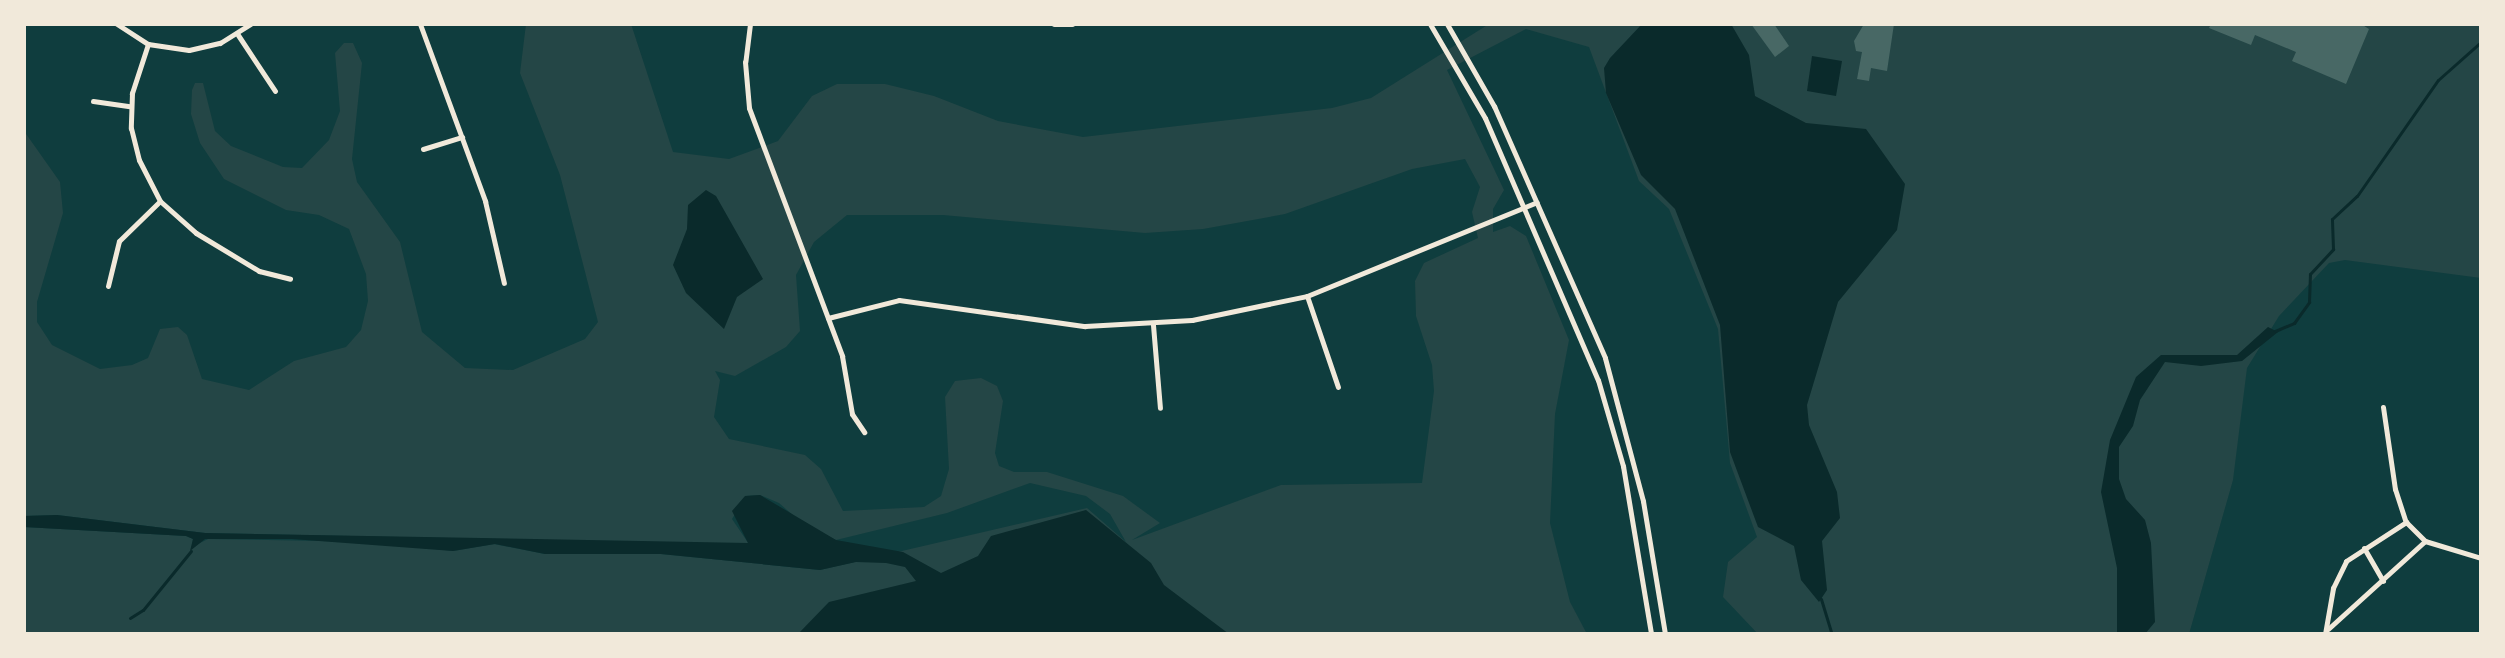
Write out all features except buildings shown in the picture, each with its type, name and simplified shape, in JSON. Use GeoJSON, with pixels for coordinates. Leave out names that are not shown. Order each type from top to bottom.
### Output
{"type":"FeatureCollection","features":[{"type":"Feature","properties":{"kind":"street"},"geometry":{"type":"LineString","coordinates":[[117,24],[148,44],[189,50],[238,35],[251,24]]}},
{"type":"Feature","properties":{"kind":"street"},"geometry":{"type":"LineString","coordinates":[[420,24],[485,201],[504,283]]}},
{"type":"Feature","properties":{"kind":"street"},"geometry":{"type":"LineString","coordinates":[[750,24],[745,62],[749,108],[828,318],[846,372],[852,414],[864,432]]}},
{"type":"Feature","properties":{"kind":"street"},"geometry":{"type":"LineString","coordinates":[[1054,24],[1072,24]]}},
{"type":"Feature","properties":{"kind":"street"},"geometry":{"type":"LineString","coordinates":[[1430,24],[1485,118],[1598,380],[1623,466],[1651,634]]}},
{"type":"Feature","properties":{"kind":"street"},"geometry":{"type":"LineString","coordinates":[[1447,24],[1494,106],[1591,321],[1622,409],[1665,634]]}},
{"type":"Feature","properties":{"kind":"street"},"geometry":{"type":"LineString","coordinates":[[238,35],[275,91]]}},
{"type":"Feature","properties":{"kind":"street"},"geometry":{"type":"LineString","coordinates":[[148,44],[130,106],[139,160],[160,201],[196,233],[259,271],[290,279]]}},
{"type":"Feature","properties":{"kind":"street"},"geometry":{"type":"LineString","coordinates":[[93,101],[130,106]]}},
{"type":"Feature","properties":{"kind":"street"},"geometry":{"type":"LineString","coordinates":[[423,149],[462,137]]}},
{"type":"Feature","properties":{"kind":"street"},"geometry":{"type":"LineString","coordinates":[[108,286],[119,241],[160,201]]}},
{"type":"Feature","properties":{"kind":"street"},"geometry":{"type":"LineString","coordinates":[[828,318],[883,302],[912,300],[1061,323],[1153,325],[1307,296],[1537,202]]}},
{"type":"Feature","properties":{"kind":"street"},"geometry":{"type":"LineString","coordinates":[[1307,296],[1338,387]]}},
{"type":"Feature","properties":{"kind":"street"},"geometry":{"type":"LineString","coordinates":[[1153,325],[1160,408]]}},
{"type":"Feature","properties":{"kind":"street"},"geometry":{"type":"LineString","coordinates":[[2383,407],[2395,489],[2406,522],[2425,541],[2481,558]]}},
{"type":"Feature","properties":{"kind":"street"},"geometry":{"type":"LineString","coordinates":[[2326,632],[2337,575],[2364,548],[2406,522]]}},
{"type":"Feature","properties":{"kind":"street"},"geometry":{"type":"LineString","coordinates":[[2326,632],[2356,598],[2383,581],[2425,541]]}},
{"type":"Feature","properties":{"kind":"street"},"geometry":{"type":"LineString","coordinates":[[2364,548],[2383,581]]}},
{"type":"Feature","properties":{"kind":"shaded area"},"geometry":{"type":"Polygon","coordinates":[[[526,24],[631,24],[673,152],[729,159],[778,141],[812,96],[837,84],[885,84],[934,96],[998,121],[1083,137],[1332,108],[1371,98],[1489,24],[2481,24],[2481,278],[2345,260],[2329,263],[2279,316],[2247,368],[2233,480],[2189,634],[1758,634],[1723,597],[1728,562],[1757,537],[1730,463],[1718,329],[1669,209],[1639,181],[1589,47],[1526,29],[1447,70],[1504,190],[1493,209],[1493,232],[1510,226],[1526,236],[1569,340],[1555,414],[1550,523],[1570,602],[1587,634],[24,634],[24,527],[186,536],[193,539],[192,547],[208,539],[375,542],[453,551],[494,544],[545,554],[661,554],[820,570],[1087,508],[1126,542],[1110,514],[1086,496],[1030,483],[947,513],[836,540],[803,524],[779,503],[760,495],[746,496],[732,519],[749,544],[205,533],[57,515],[24,516],[24,131],[60,182],[63,213],[37,302],[37,322],[52,345],[100,369],[132,365],[148,358],[160,329],[178,327],[187,335],[202,379],[249,390],[294,361],[346,347],[361,330],[368,301],[366,274],[349,229],[319,215],[286,210],[224,179],[200,143],[191,114],[192,90],[195,83],[203,83],[215,131],[231,146],[283,167],[302,168],[329,140],[340,111],[335,53],[344,43],[353,43],[362,63],[352,159],[357,182],[400,242],[422,332],[465,368],[513,370],[585,339],[598,322],[560,175],[520,73],[526,24]],[[1465,159],[1412,169],[1285,214],[1203,229],[1145,233],[943,215],[847,215],[814,242],[796,275],[800,331],[786,347],[735,376],[715,371],[720,380],[714,417],[729,439],[805,455],[821,469],[843,511],[924,507],[941,496],[949,469],[945,397],[955,381],[981,378],[997,386],[1003,401],[995,453],[999,466],[1014,472],[1047,472],[1123,496],[1160,523],[1132,540],[1281,485],[1422,483],[1434,391],[1432,365],[1416,316],[1415,281],[1424,263],[1478,238],[1472,212],[1480,187],[1465,159]]]}},
{"type":"Feature","properties":{"kind":"shaded area"},"geometry":{"type":"Polygon","coordinates":[[[1642,24],[1731,24],[1749,55],[1755,96],[1806,123],[1866,129],[1905,184],[1897,230],[1838,302],[1807,405],[1809,425],[1837,492],[1840,518],[1822,541],[1827,590],[1819,602],[1801,580],[1794,546],[1758,527],[1730,452],[1720,325],[1675,209],[1641,175],[1606,93],[1604,68],[1642,24]]]}},
{"type":"Feature","properties":{"kind":"shaded area"},"geometry":{"type":"Polygon","coordinates":[[[1812,56],[1842,61],[1836,96],[1807,91],[1812,56]]]}},
{"type":"Feature","properties":{"kind":"shaded area"},"geometry":{"type":"Polygon","coordinates":[[[706,190],[716,196],[763,279],[737,297],[724,329],[686,293],[673,265],[687,229],[688,205],[706,190]]]}},
{"type":"Feature","properties":{"kind":"shaded area"},"geometry":{"type":"Polygon","coordinates":[[[2268,327],[2278,332],[2242,361],[2201,366],[2165,362],[2140,400],[2133,426],[2119,447],[2119,479],[2126,499],[2145,520],[2151,543],[2155,622],[2145,634],[2117,634],[2117,568],[2101,492],[2110,440],[2136,377],[2161,355],[2237,355],[2268,327]]]}},
{"type":"Feature","properties":{"kind":"shaded area"},"geometry":{"type":"Polygon","coordinates":[[[760,495],[836,540],[903,552],[941,573],[978,556],[991,536],[1086,510],[1151,563],[1164,585],[1229,634],[798,634],[829,602],[916,581],[905,567],[886,563],[856,562],[820,570],[661,554],[545,554],[495,544],[453,551],[292,539],[205,539],[190,551],[193,539],[186,536],[24,527],[24,516],[57,515],[205,533],[748,543],[732,511],[745,496],[760,495]]]}},
{"type":"Feature","properties":{"kind":"waterway"},"geometry":{"type":"LineString","coordinates":[[2275,331],[2294,323],[2309,302],[2310,274],[2333,249],[2332,219],[2357,196],[2438,80],[2481,42]]}},
{"type":"Feature","properties":{"kind":"waterway"},"geometry":{"type":"LineString","coordinates":[[130,618],[143,610],[191,551]]}},
{"type":"Feature","properties":{"kind":"waterway"},"geometry":{"type":"LineString","coordinates":[[1821,599],[1832,634]]}}]}
